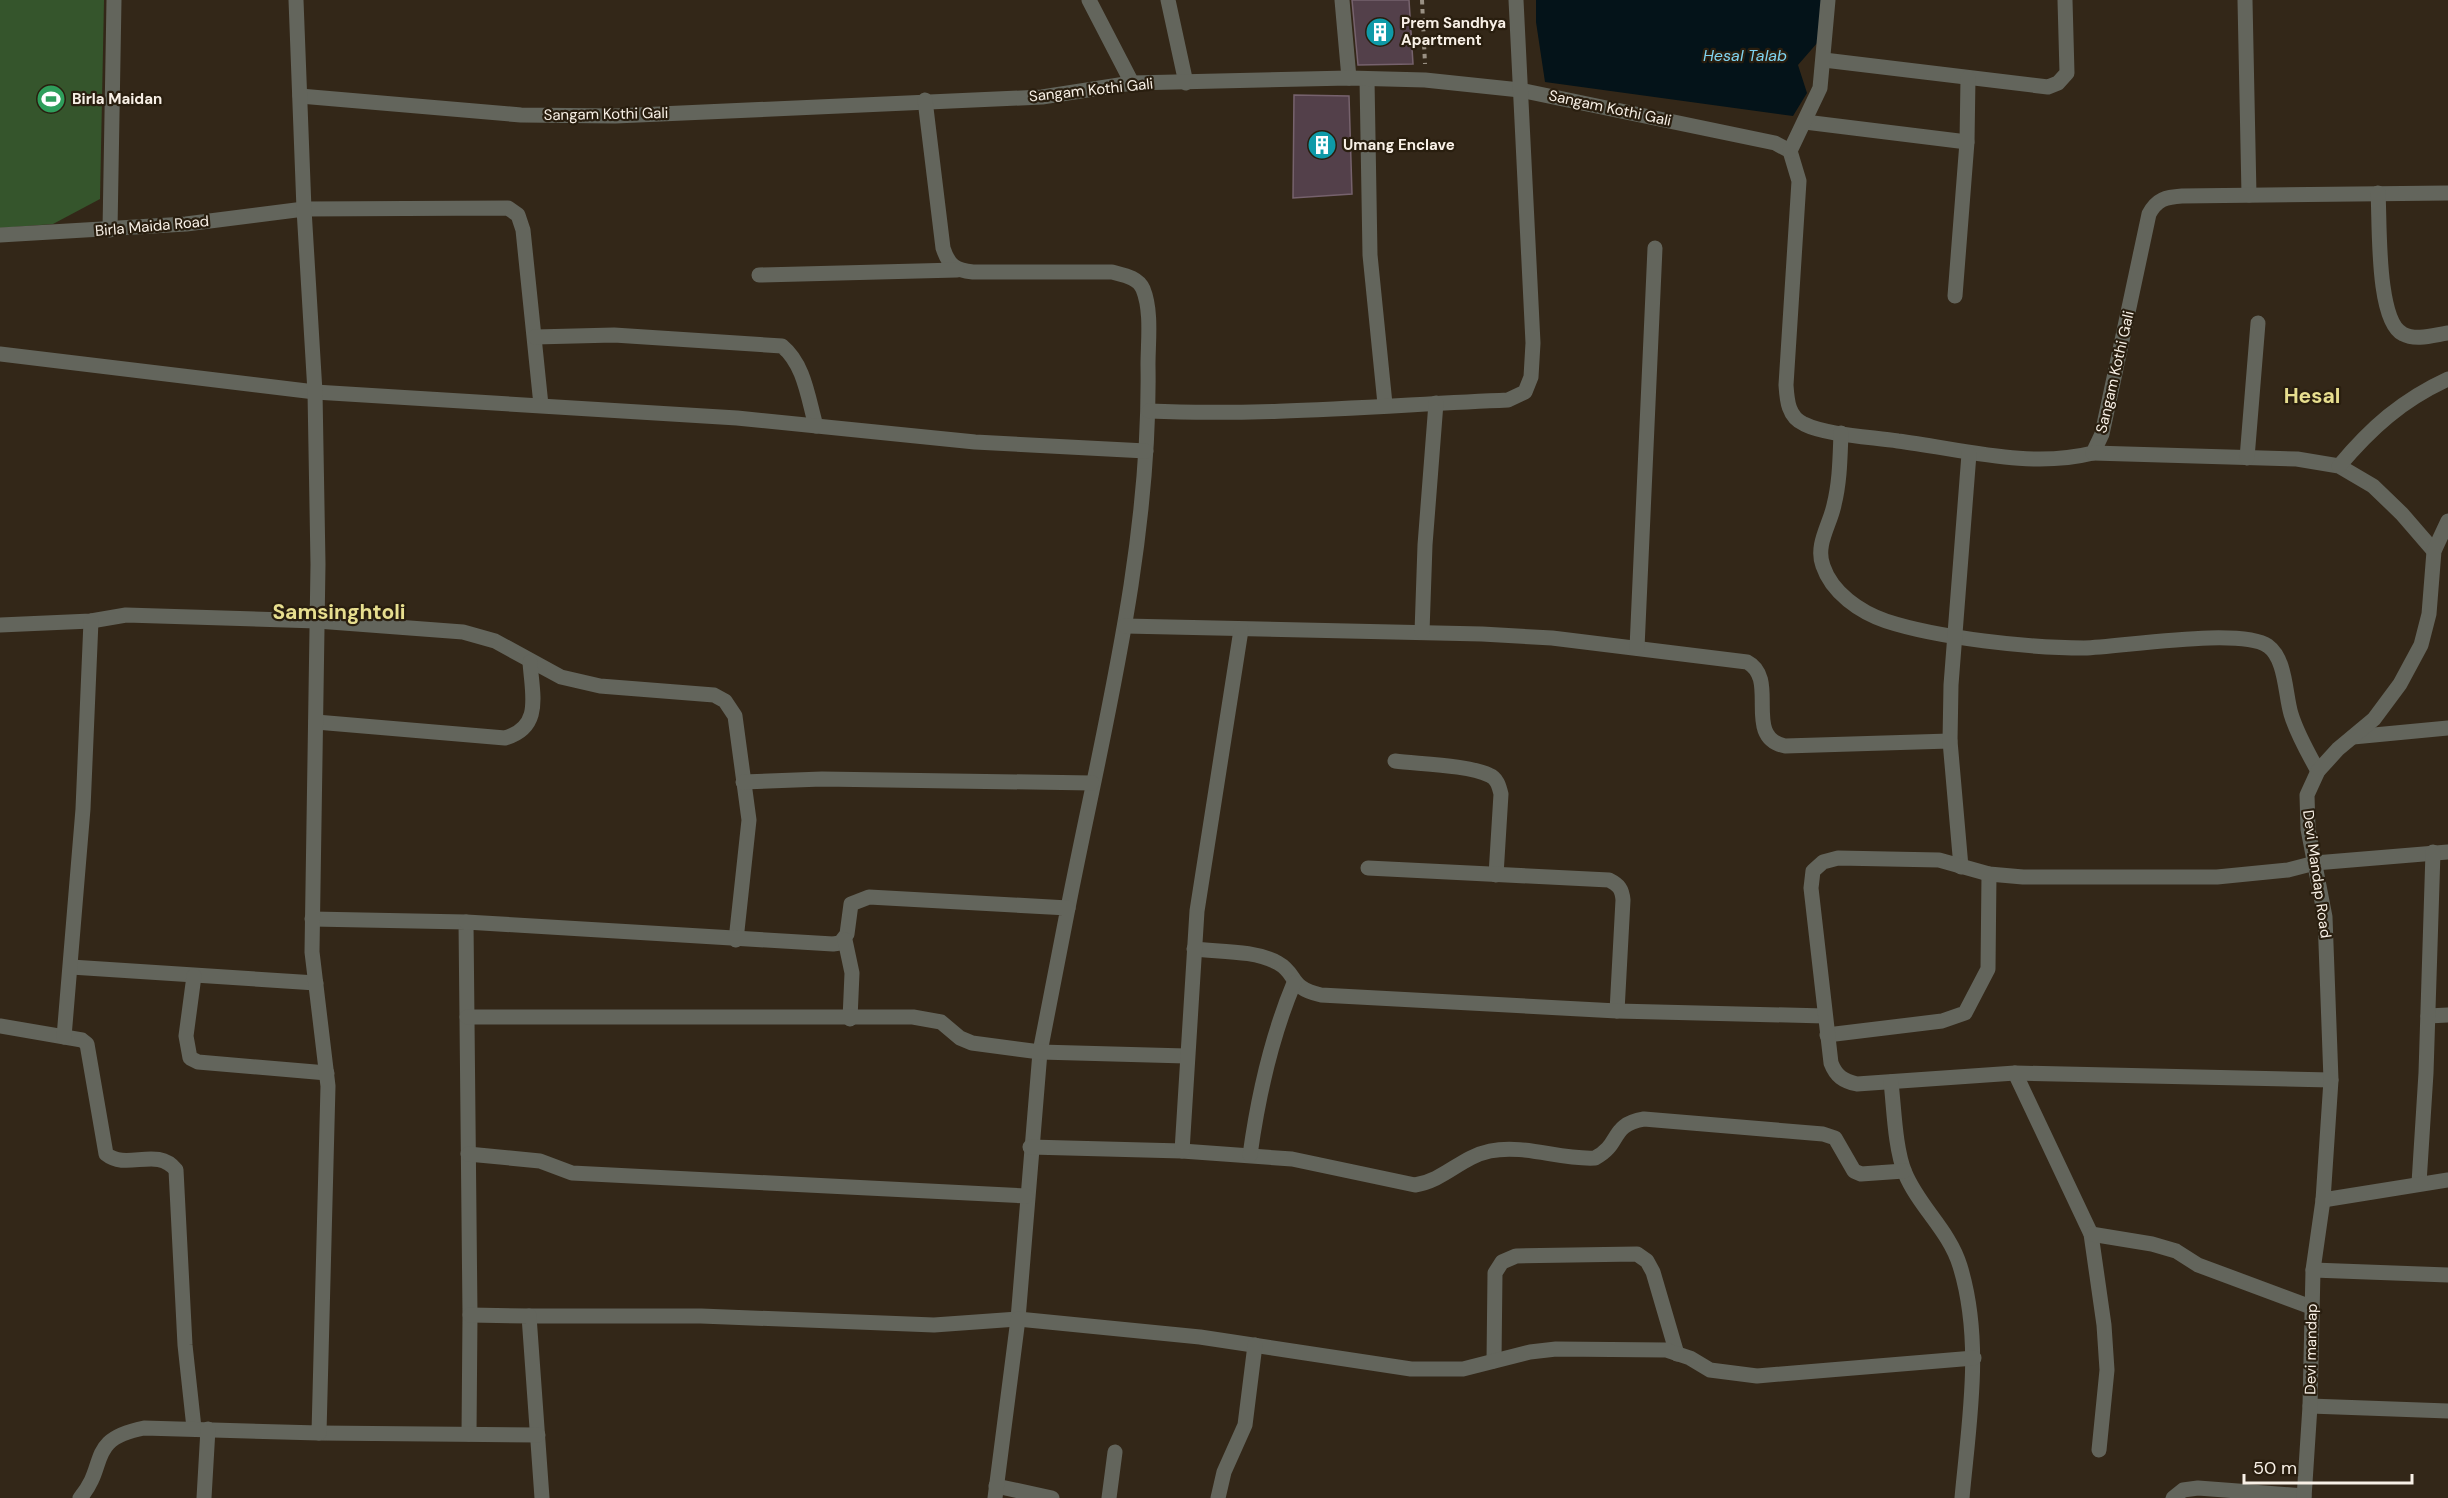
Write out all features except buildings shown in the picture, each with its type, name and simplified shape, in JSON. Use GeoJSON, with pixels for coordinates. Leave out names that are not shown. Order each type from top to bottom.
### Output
{"type":"FeatureCollection","features":[{"type":"Feature","properties":{"kind":"street"},"geometry":{"type":"LineString","coordinates":[[110,230],[114,0]]}},
{"type":"Feature","properties":{"kind":"street"},"geometry":{"type":"LineString","coordinates":[[296,0],[304,209],[315,392],[317,621],[312,919],[316,983],[327,1073],[329,1140],[322,1261],[319,1433]]}},
{"type":"Feature","properties":{"kind":"street"},"geometry":{"type":"LineString","coordinates":[[1089,0],[1132,83]]}},
{"type":"Feature","properties":{"kind":"street"},"geometry":{"type":"LineString","coordinates":[[1168,0],[1186,83]]}},
{"type":"Feature","properties":{"kind":"street"},"geometry":{"type":"LineString","coordinates":[[1341,0],[1349,78]]}},
{"type":"Feature","properties":{"kind":"street"},"geometry":{"type":"LineString","coordinates":[[1149,411],[1223,414],[1385,404],[1508,400],[1525,392],[1531,377],[1533,343],[1516,0]]}},
{"type":"Feature","properties":{"kind":"street"},"geometry":{"type":"LineString","coordinates":[[1790,151],[1820,88],[1828,0]]}},
{"type":"Feature","properties":{"kind":"street"},"geometry":{"type":"LineString","coordinates":[[1824,60],[2037,87],[2058,83],[2067,73],[2065,0]]}},
{"type":"Feature","properties":{"kind":"street"},"geometry":{"type":"LineString","coordinates":[[2245,0],[2249,195]]}},
{"type":"Feature","properties":{"kind":"street","name":"Sangam Kothi Gali"},"geometry":{"type":"LineString","coordinates":[[300,96],[533,115],[615,116],[925,100],[1042,97],[1132,83],[1349,78],[1425,80],[1520,90],[1775,143],[1790,151],[1799,181],[1786,385],[1788,404],[1793,416],[1803,424],[1841,433],[1969,454],[2070,459],[2093,453],[2102,434],[2149,214],[2154,203],[2167,197],[2448,193]]}},
{"type":"Feature","properties":{"kind":"street"},"geometry":{"type":"LineString","coordinates":[[1955,296],[1967,142],[1968,78]]}},
{"type":"Feature","properties":{"kind":"street"},"geometry":{"type":"LineString","coordinates":[[1367,79],[1370,255],[1385,404]]}},
{"type":"Feature","properties":{"kind":"street"},"geometry":{"type":"LineString","coordinates":[[925,100],[943,248],[948,263],[957,270]]}},
{"type":"Feature","properties":{"kind":"street"},"geometry":{"type":"LineString","coordinates":[[1805,122],[1967,142]]}},
{"type":"Feature","properties":{"kind":"street"},"geometry":{"type":"LineString","coordinates":[[2378,193],[2384,302],[2390,322],[2402,334],[2419,338],[2448,333]]}},
{"type":"Feature","properties":{"kind":"street","name":"Birla Maida Road"},"geometry":{"type":"LineString","coordinates":[[0,235],[110,230],[304,209],[508,208],[518,215],[523,230],[535,337]]}},
{"type":"Feature","properties":{"kind":"street"},"geometry":{"type":"LineString","coordinates":[[1637,648],[1655,248]]}},
{"type":"Feature","properties":{"kind":"street"},"geometry":{"type":"LineString","coordinates":[[759,275],[957,270],[1112,272],[1130,276],[1142,286],[1147,304],[1149,411],[1125,626],[1040,1052],[1030,1147],[1018,1319],[996,1492],[1052,1498]]}},
{"type":"Feature","properties":{"kind":"street"},"geometry":{"type":"LineString","coordinates":[[2247,458],[2258,323]]}},
{"type":"Feature","properties":{"kind":"street"},"geometry":{"type":"LineString","coordinates":[[541,405],[535,337],[614,335],[782,346],[792,354],[800,370],[816,426]]}},
{"type":"Feature","properties":{"kind":"street"},"geometry":{"type":"LineString","coordinates":[[0,354],[315,392],[541,405],[816,426],[975,442],[1146,451]]}},
{"type":"Feature","properties":{"kind":"street"},"geometry":{"type":"LineString","coordinates":[[2338,466],[2370,429],[2401,405],[2448,379]]}},
{"type":"Feature","properties":{"kind":"street"},"geometry":{"type":"LineString","coordinates":[[1422,632],[1425,545],[1436,403]]}},
{"type":"Feature","properties":{"kind":"street"},"geometry":{"type":"LineString","coordinates":[[1841,433],[1839,476],[1834,507],[1822,538],[1822,564],[1832,584],[1852,604],[1885,620],[1956,636],[2084,648],[2154,641],[2242,639],[2259,641],[2270,648],[2277,658],[2291,714],[2318,771]]}},
{"type":"Feature","properties":{"kind":"street"},"geometry":{"type":"LineString","coordinates":[[2093,453],[2297,459],[2338,466],[2373,486],[2402,514],[2433,551]]}},
{"type":"Feature","properties":{"kind":"street"},"geometry":{"type":"LineString","coordinates":[[1961,867],[1950,741],[1969,454]]}},
{"type":"Feature","properties":{"kind":"street","name":"Devi Mandap Road"},"geometry":{"type":"LineString","coordinates":[[2323,1200],[2331,1080],[2325,917],[2308,829],[2307,795],[2318,771],[2374,719],[2400,684],[2421,645],[2429,614],[2433,551],[2448,521]]}},
{"type":"Feature","properties":{"kind":"street"},"geometry":{"type":"LineString","coordinates":[[0,625],[91,621],[126,615],[317,621],[463,632],[495,641],[561,677],[600,686],[714,695],[725,701],[735,716],[749,820],[749,840],[736,940]]}},
{"type":"Feature","properties":{"kind":"street"},"geometry":{"type":"LineString","coordinates":[[64,1037],[83,809],[91,621]]}},
{"type":"Feature","properties":{"kind":"street"},"geometry":{"type":"LineString","coordinates":[[1125,626],[1422,632],[1551,638],[1747,662],[1755,667],[1759,676],[1763,727],[1774,744],[1785,746],[1950,741]]}},
{"type":"Feature","properties":{"kind":"street"},"geometry":{"type":"LineString","coordinates":[[1182,1151],[1194,949],[1213,799],[1241,630]]}},
{"type":"Feature","properties":{"kind":"street"},"geometry":{"type":"LineString","coordinates":[[315,722],[505,738],[519,734],[529,726],[532,712],[530,662]]}},
{"type":"Feature","properties":{"kind":"street"},"geometry":{"type":"LineString","coordinates":[[2353,737],[2448,728]]}},
{"type":"Feature","properties":{"kind":"street"},"geometry":{"type":"LineString","coordinates":[[1395,761],[1477,772],[1490,775],[1498,783],[1501,794],[1496,875]]}},
{"type":"Feature","properties":{"kind":"street"},"geometry":{"type":"LineString","coordinates":[[743,782],[822,779],[1092,783]]}},
{"type":"Feature","properties":{"kind":"street"},"geometry":{"type":"LineString","coordinates":[[2331,1080],[2015,1073],[1857,1084],[1841,1078],[1836,1074],[1831,1063],[1827,1035],[1811,888],[1813,871],[1822,862],[1838,858],[1915,858],[1939,860],[1989,874],[2023,877],[2217,877],[2288,870],[2315,863],[2440,852],[2428,1016],[2420,1184]]}},
{"type":"Feature","properties":{"kind":"street"},"geometry":{"type":"LineString","coordinates":[[1368,868],[1609,880],[1617,884],[1622,890],[1623,900],[1617,1011]]}},
{"type":"Feature","properties":{"kind":"street"},"geometry":{"type":"LineString","coordinates":[[1827,1035],[1942,1021],[1965,1013],[1988,969],[1989,874]]}},
{"type":"Feature","properties":{"kind":"street"},"geometry":{"type":"LineString","coordinates":[[850,1019],[852,973],[845,940],[851,904],[869,897],[1068,908]]}},
{"type":"Feature","properties":{"kind":"street"},"geometry":{"type":"LineString","coordinates":[[312,919],[466,922],[736,940],[833,944],[845,940]]}},
{"type":"Feature","properties":{"kind":"street"},"geometry":{"type":"LineString","coordinates":[[466,922],[469,1434]]}},
{"type":"Feature","properties":{"kind":"street"},"geometry":{"type":"LineString","coordinates":[[1194,949],[1269,959],[1281,965],[1293,982],[1306,992],[1331,996],[1617,1011],[1825,1016]]}},
{"type":"Feature","properties":{"kind":"street"},"geometry":{"type":"LineString","coordinates":[[71,967],[316,983]]}},
{"type":"Feature","properties":{"kind":"street"},"geometry":{"type":"LineString","coordinates":[[194,976],[186,1036],[190,1058],[198,1062],[327,1073]]}},
{"type":"Feature","properties":{"kind":"street"},"geometry":{"type":"LineString","coordinates":[[1250,1155],[1267,1067],[1283,1008],[1293,982]]}},
{"type":"Feature","properties":{"kind":"street"},"geometry":{"type":"LineString","coordinates":[[2428,1016],[2448,1015]]}},
{"type":"Feature","properties":{"kind":"street"},"geometry":{"type":"LineString","coordinates":[[467,1017],[929,1019],[941,1022],[960,1038],[972,1043],[1040,1052],[1186,1056]]}},
{"type":"Feature","properties":{"kind":"street"},"geometry":{"type":"LineString","coordinates":[[0,1026],[82,1040],[90,1050],[102,1146],[106,1154],[112,1159],[122,1161],[159,1158],[170,1162],[176,1170],[184,1345],[201,1429],[204,1498]]}},
{"type":"Feature","properties":{"kind":"street"},"geometry":{"type":"LineString","coordinates":[[2015,1073],[2091,1234],[2104,1325],[2107,1370],[2099,1450]]}},
{"type":"Feature","properties":{"kind":"street"},"geometry":{"type":"LineString","coordinates":[[1891,1082],[1904,1171],[1914,1191],[1947,1234],[1960,1265],[1970,1306],[1974,1359],[1962,1498]]}},
{"type":"Feature","properties":{"kind":"street"},"geometry":{"type":"LineString","coordinates":[[1030,1147],[1250,1155],[1330,1166],[1390,1182],[1415,1185],[1433,1182],[1469,1158],[1489,1151],[1531,1151],[1580,1159],[1595,1158],[1607,1152],[1618,1130],[1628,1122],[1644,1119],[1823,1134],[1835,1138],[1854,1171],[1861,1174],[1904,1171]]}},
{"type":"Feature","properties":{"kind":"street"},"geometry":{"type":"LineString","coordinates":[[468,1154],[540,1161],[572,1173],[1026,1196]]}},
{"type":"Feature","properties":{"kind":"street"},"geometry":{"type":"LineString","coordinates":[[2323,1200],[2448,1180]]}},
{"type":"Feature","properties":{"kind":"street","name":"Devi mandap"},"geometry":{"type":"LineString","coordinates":[[2304,1497],[2310,1406],[2313,1270],[2323,1200]]}},
{"type":"Feature","properties":{"kind":"street"},"geometry":{"type":"LineString","coordinates":[[2091,1234],[2152,1244],[2176,1251],[2198,1265],[2311,1307]]}},
{"type":"Feature","properties":{"kind":"street"},"geometry":{"type":"LineString","coordinates":[[1494,1361],[1495,1273],[1502,1262],[1516,1256],[1637,1254],[1647,1261],[1653,1272],[1677,1354]]}},
{"type":"Feature","properties":{"kind":"street"},"geometry":{"type":"LineString","coordinates":[[2313,1270],[2448,1275]]}},
{"type":"Feature","properties":{"kind":"street"},"geometry":{"type":"LineString","coordinates":[[470,1315],[701,1316],[934,1325],[1018,1319],[1189,1336],[1411,1369],[1444,1371],[1530,1352],[1556,1349],[1666,1350],[1690,1358],[1710,1370],[1757,1376],[1974,1359]]}},
{"type":"Feature","properties":{"kind":"street"},"geometry":{"type":"LineString","coordinates":[[529,1316],[542,1498]]}},
{"type":"Feature","properties":{"kind":"street"},"geometry":{"type":"LineString","coordinates":[[1218,1498],[1224,1472],[1245,1425],[1255,1345]]}},
{"type":"Feature","properties":{"kind":"street"},"geometry":{"type":"LineString","coordinates":[[2310,1406],[2448,1411]]}},
{"type":"Feature","properties":{"kind":"street"},"geometry":{"type":"LineString","coordinates":[[80,1498],[85,1492],[99,1454],[110,1440],[123,1432],[144,1428],[319,1433],[538,1435]]}},
{"type":"Feature","properties":{"kind":"street"},"geometry":{"type":"LineString","coordinates":[[1109,1498],[1115,1452]]}},
{"type":"Feature","properties":{"kind":"street"},"geometry":{"type":"LineString","coordinates":[[2173,1498],[2183,1490],[2198,1488],[2304,1497]]}},
{"type":"Feature","properties":{"kind":"path"},"geometry":{"type":"LineString","coordinates":[[1422,0],[1425,80]]}},
{"type":"Feature","properties":{"kind":"green space","name":"Birla Maidan"},"geometry":{"type":"Polygon","coordinates":[[[0,0],[104,0],[100,199],[53,224],[0,228],[0,0]]]}},
{"type":"Feature","properties":{"kind":"water","name":"Hesal Talab"},"geometry":{"type":"Polygon","coordinates":[[[1536,0],[1822,0],[1818,42],[1798,65],[1807,93],[1793,116],[1545,82],[1536,22],[1536,0]]]}},
{"type":"Feature","properties":{"kind":"place","name":"Prem Sandhya Apartment"},"geometry":{"type":"Point","coordinates":[1380,32]}},
{"type":"Feature","properties":{"kind":"place","name":"Birla Maidan"},"geometry":{"type":"Point","coordinates":[51,99]}},
{"type":"Feature","properties":{"kind":"place","name":"Umang Enclave"},"geometry":{"type":"Point","coordinates":[1322,145]}},
{"type":"Feature","properties":{"kind":"district","name":"Hesal"},"geometry":{"type":"Point","coordinates":[2312,396]}},
{"type":"Feature","properties":{"kind":"district","name":"Samsinghtoli"},"geometry":{"type":"Point","coordinates":[339,612]}}]}
